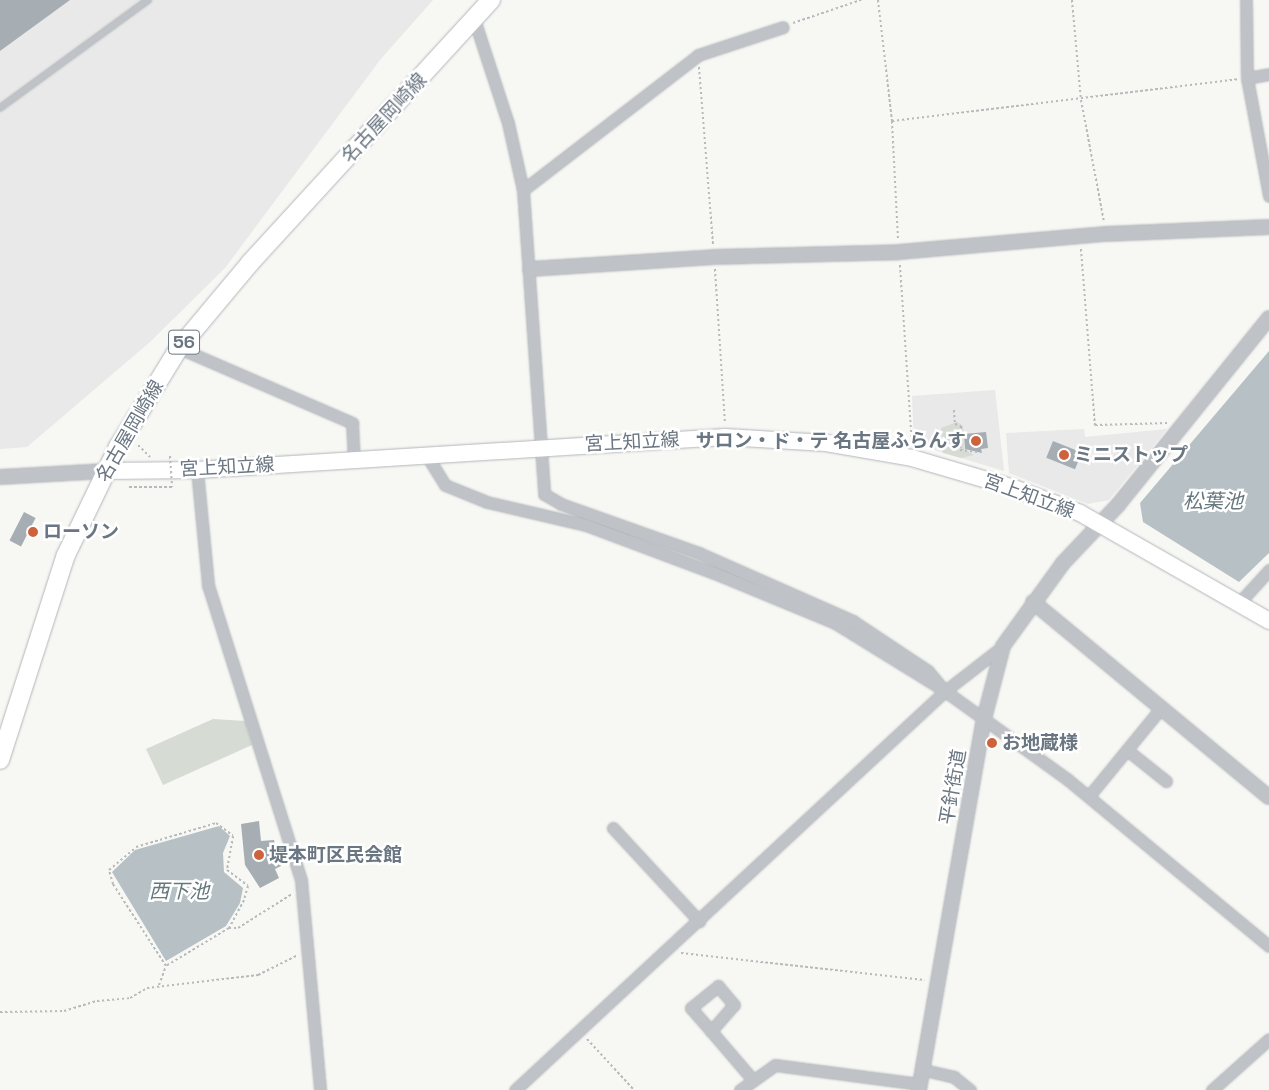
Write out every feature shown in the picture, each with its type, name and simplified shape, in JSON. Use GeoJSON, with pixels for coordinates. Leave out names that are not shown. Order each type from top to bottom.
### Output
{"type":"FeatureCollection","features":[{"type":"Feature","properties":{"kind":"main road","name":"名古屋岡崎線"},"geometry":{"type":"LineString","coordinates":[[2,749],[66,555],[106,471],[179,348],[250,263],[491,0]]}},
{"type":"Feature","properties":{"kind":"main road","name":"宮上知立線"},"geometry":{"type":"LineString","coordinates":[[106,471],[197,470],[427,456],[540,446],[725,437],[826,443],[912,458],[1014,488],[1100,524],[1239,602],[1269,621]]}},
{"type":"Feature","properties":{"kind":"street"},"geometry":{"type":"LineString","coordinates":[[1246,0],[1247,78],[1269,196]]}},
{"type":"Feature","properties":{"kind":"street"},"geometry":{"type":"LineString","coordinates":[[474,19],[508,123],[523,190],[530,269],[544,494],[561,504],[699,554],[853,621],[928,671],[945,692]]}},
{"type":"Feature","properties":{"kind":"street"},"geometry":{"type":"LineString","coordinates":[[523,190],[698,55],[783,26]]}},
{"type":"Feature","properties":{"kind":"street"},"geometry":{"type":"LineString","coordinates":[[1247,78],[1269,74]]}},
{"type":"Feature","properties":{"kind":"street"},"geometry":{"type":"LineString","coordinates":[[530,269],[714,257],[899,252],[1106,234],[1269,227]]}},
{"type":"Feature","properties":{"kind":"street","name":"平針街道"},"geometry":{"type":"LineString","coordinates":[[921,1082],[984,719],[1003,646],[1033,602],[1186,423],[1269,318]]}},
{"type":"Feature","properties":{"kind":"street"},"geometry":{"type":"LineString","coordinates":[[179,348],[352,423],[354,460]]}},
{"type":"Feature","properties":{"kind":"street"},"geometry":{"type":"LineString","coordinates":[[427,456],[445,485],[487,502],[586,525],[835,623],[945,692],[1089,796],[1269,946]]}},
{"type":"Feature","properties":{"kind":"street"},"geometry":{"type":"LineString","coordinates":[[197,470],[208,586],[302,893],[320,1090]]}},
{"type":"Feature","properties":{"kind":"street"},"geometry":{"type":"LineString","coordinates":[[0,477],[106,471]]}},
{"type":"Feature","properties":{"kind":"street"},"geometry":{"type":"LineString","coordinates":[[1239,602],[1269,570]]}},
{"type":"Feature","properties":{"kind":"street"},"geometry":{"type":"LineString","coordinates":[[1033,602],[1269,797]]}},
{"type":"Feature","properties":{"kind":"street"},"geometry":{"type":"LineString","coordinates":[[515,1090],[580,1032],[945,692],[1003,646]]}},
{"type":"Feature","properties":{"kind":"street"},"geometry":{"type":"LineString","coordinates":[[1089,796],[1161,708]]}},
{"type":"Feature","properties":{"kind":"street"},"geometry":{"type":"LineString","coordinates":[[1127,750],[1166,781]]}},
{"type":"Feature","properties":{"kind":"street"},"geometry":{"type":"LineString","coordinates":[[614,828],[698,921]]}},
{"type":"Feature","properties":{"kind":"street"},"geometry":{"type":"LineString","coordinates":[[711,1031],[753,1080]]}},
{"type":"Feature","properties":{"kind":"street"},"geometry":{"type":"LineString","coordinates":[[1212,1090],[1269,1039]]}},
{"type":"Feature","properties":{"kind":"street"},"geometry":{"type":"LineString","coordinates":[[740,1090],[775,1065],[921,1082],[954,1077],[970,1090]]}},
{"type":"Feature","properties":{"kind":"lane"},"geometry":{"type":"LineString","coordinates":[[0,108],[148,0]]}},
{"type":"Feature","properties":{"kind":"path"},"geometry":{"type":"LineString","coordinates":[[783,26],[861,0]]}},
{"type":"Feature","properties":{"kind":"path"},"geometry":{"type":"LineString","coordinates":[[878,0],[892,121],[912,458]]}},
{"type":"Feature","properties":{"kind":"path"},"geometry":{"type":"LineString","coordinates":[[1072,0],[1081,100],[1106,234]]}},
{"type":"Feature","properties":{"kind":"path"},"geometry":{"type":"LineString","coordinates":[[892,121],[1081,100],[1247,78]]}},
{"type":"Feature","properties":{"kind":"path"},"geometry":{"type":"LineString","coordinates":[[1080,237],[1095,425],[1186,423]]}},
{"type":"Feature","properties":{"kind":"path"},"geometry":{"type":"LineString","coordinates":[[954,410],[955,424],[961,426],[958,448],[971,454],[978,452]]}},
{"type":"Feature","properties":{"kind":"path"},"geometry":{"type":"LineString","coordinates":[[129,486],[172,487],[170,456],[150,457],[138,445]]}},
{"type":"Feature","properties":{"kind":"path"},"geometry":{"type":"LineString","coordinates":[[970,458],[971,454]]}},
{"type":"Feature","properties":{"kind":"path"},"geometry":{"type":"LineString","coordinates":[[166,966],[113,884],[110,870],[125,854],[221,824],[233,836],[228,870],[248,886],[229,928]]}},
{"type":"Feature","properties":{"kind":"path"},"geometry":{"type":"LineString","coordinates":[[159,986],[166,966],[229,928],[238,928],[281,898],[302,893]]}},
{"type":"Feature","properties":{"kind":"path"},"geometry":{"type":"LineString","coordinates":[[0,1012],[64,1011],[97,1001],[130,998],[159,986],[258,975],[306,951]]}},
{"type":"Feature","properties":{"kind":"path"},"geometry":{"type":"LineString","coordinates":[[666,951],[939,982]]}},
{"type":"Feature","properties":{"kind":"path"},"geometry":{"type":"LineString","coordinates":[[580,1032],[634,1090]]}},
{"type":"Feature","properties":{"kind":"shaded area"},"geometry":{"type":"Polygon","coordinates":[[[0,0],[433,0],[380,60],[225,268],[150,342],[27,447],[0,449],[0,0]]]}},
{"type":"Feature","properties":{"kind":"shaded area"},"geometry":{"type":"Polygon","coordinates":[[[995,390],[1004,471],[914,444],[912,396],[995,390]]]}},
{"type":"Feature","properties":{"kind":"shaded area"},"geometry":{"type":"Polygon","coordinates":[[[957,422],[963,426],[964,449],[974,455],[961,458],[943,453],[941,428],[957,422]]]}},
{"type":"Feature","properties":{"kind":"shaded area"},"geometry":{"type":"Polygon","coordinates":[[[1084,429],[1085,437],[1167,429],[1109,500],[1088,504],[1009,473],[1006,433],[1084,429]]]}},
{"type":"Feature","properties":{"kind":"shaded area"},"geometry":{"type":"Polygon","coordinates":[[[213,719],[245,721],[252,745],[163,785],[146,749],[213,719]]]}},
{"type":"Feature","properties":{"kind":"water","name":"松葉池"},"geometry":{"type":"Polygon","coordinates":[[[1269,351],[1269,553],[1239,582],[1143,522],[1140,503],[1269,351]]]}},
{"type":"Feature","properties":{"kind":"water","name":"西下池"},"geometry":{"type":"Polygon","coordinates":[[[219,826],[230,836],[223,853],[224,872],[243,888],[240,903],[226,926],[166,961],[112,872],[135,850],[219,826]]]}},
{"type":"Feature","properties":{"kind":"building"},"geometry":{"type":"Polygon","coordinates":[[[0,0],[70,0],[0,51],[0,0]]]}},
{"type":"Feature","properties":{"kind":"building","name":"サロン・ド・テ 名古屋ふらんす"},"geometry":{"type":"Polygon","coordinates":[[[986,432],[988,448],[981,449],[982,453],[965,449],[964,434],[986,432]]]}},
{"type":"Feature","properties":{"kind":"building","name":"ミニストップ"},"geometry":{"type":"Polygon","coordinates":[[[1053,441],[1082,453],[1075,469],[1046,458],[1053,441]]]}},
{"type":"Feature","properties":{"kind":"building"},"geometry":{"type":"Polygon","coordinates":[[[24,512],[36,518],[21,546],[9,541],[24,512]]]}},
{"type":"Feature","properties":{"kind":"building","name":"堤本町区民会館"},"geometry":{"type":"Polygon","coordinates":[[[259,821],[261,841],[274,840],[281,866],[275,869],[279,878],[260,888],[245,865],[241,824],[259,821]]]}},
{"type":"Feature","properties":{"kind":"place","name":"サロン・ド・テ 名古屋ふらんす"},"geometry":{"type":"Point","coordinates":[976,441]}},
{"type":"Feature","properties":{"kind":"place","name":"ミニストップ"},"geometry":{"type":"Point","coordinates":[1064,455]}},
{"type":"Feature","properties":{"kind":"place","name":"ローソン"},"geometry":{"type":"Point","coordinates":[33,532]}},
{"type":"Feature","properties":{"kind":"place","name":"お地蔵様"},"geometry":{"type":"Point","coordinates":[992,743]}},
{"type":"Feature","properties":{"kind":"place","name":"堤本町区民会館"},"geometry":{"type":"Point","coordinates":[259,855]}}]}
